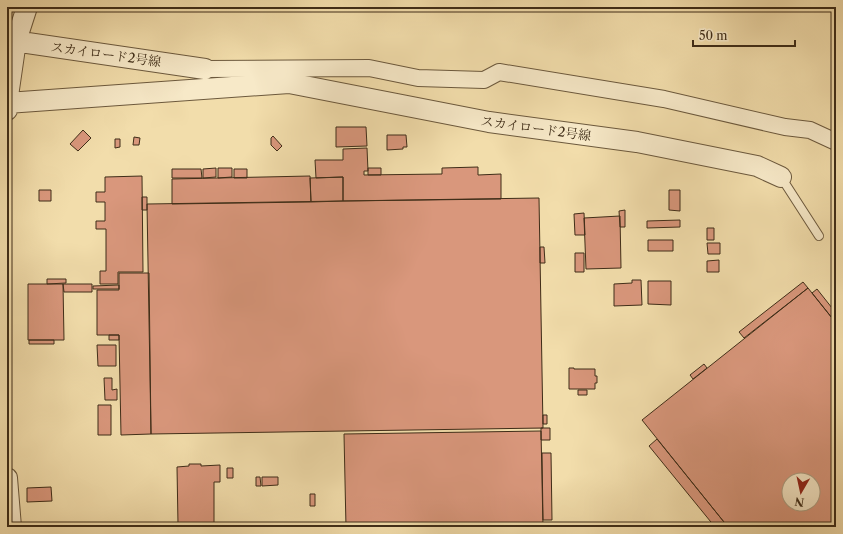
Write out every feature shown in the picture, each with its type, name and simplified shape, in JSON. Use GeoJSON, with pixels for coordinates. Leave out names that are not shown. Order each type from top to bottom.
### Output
{"type":"FeatureCollection","features":[{"type":"Feature","properties":{"kind":"street"},"geometry":{"type":"LineString","coordinates":[[7,110],[12,40],[27,7]]}},
{"type":"Feature","properties":{"kind":"street","name":"スカイロード2号線"},"geometry":{"type":"LineString","coordinates":[[12,40],[205,69]]}},
{"type":"Feature","properties":{"kind":"street"},"geometry":{"type":"LineString","coordinates":[[205,69],[369,68],[418,78],[484,80],[499,72],[664,99],[785,127],[810,130],[836,142]]}},
{"type":"Feature","properties":{"kind":"street","name":"スカイロード2号線"},"geometry":{"type":"LineString","coordinates":[[7,103],[289,83],[489,122],[637,142],[757,166],[780,178]]}},
{"type":"Feature","properties":{"kind":"street"},"geometry":{"type":"LineString","coordinates":[[7,478],[11,527]]}},
{"type":"Feature","properties":{"kind":"lane"},"geometry":{"type":"LineString","coordinates":[[780,178],[819,236]]}},
{"type":"Feature","properties":{"kind":"building"},"geometry":{"type":"Polygon","coordinates":[[[336,127],[366,127],[367,146],[336,147],[336,127]]]}},
{"type":"Feature","properties":{"kind":"building"},"geometry":{"type":"Polygon","coordinates":[[[83,130],[91,138],[78,151],[70,144],[83,130]]]}},
{"type":"Feature","properties":{"kind":"building"},"geometry":{"type":"Polygon","coordinates":[[[387,135],[406,135],[407,147],[403,147],[403,149],[387,150],[387,135]]]}},
{"type":"Feature","properties":{"kind":"building"},"geometry":{"type":"Polygon","coordinates":[[[273,136],[282,146],[277,151],[271,145],[271,138],[273,136]]]}},
{"type":"Feature","properties":{"kind":"building"},"geometry":{"type":"Polygon","coordinates":[[[134,137],[140,138],[139,145],[133,145],[134,137]]]}},
{"type":"Feature","properties":{"kind":"building"},"geometry":{"type":"Polygon","coordinates":[[[115,139],[120,139],[120,147],[115,148],[115,139]]]}},
{"type":"Feature","properties":{"kind":"building"},"geometry":{"type":"Polygon","coordinates":[[[367,148],[368,171],[364,171],[364,175],[442,174],[442,168],[478,167],[478,175],[501,174],[501,199],[343,201],[343,177],[316,178],[315,160],[343,160],[343,149],[367,148]]]}},
{"type":"Feature","properties":{"kind":"building"},"geometry":{"type":"Polygon","coordinates":[[[216,168],[216,177],[203,178],[203,169],[216,168]]]}},
{"type":"Feature","properties":{"kind":"building"},"geometry":{"type":"Polygon","coordinates":[[[218,168],[232,168],[232,177],[218,178],[218,168]]]}},
{"type":"Feature","properties":{"kind":"building"},"geometry":{"type":"Polygon","coordinates":[[[368,168],[381,168],[381,175],[368,175],[368,168]]]}},
{"type":"Feature","properties":{"kind":"building"},"geometry":{"type":"Polygon","coordinates":[[[172,169],[201,169],[202,178],[172,178],[172,169]]]}},
{"type":"Feature","properties":{"kind":"building"},"geometry":{"type":"Polygon","coordinates":[[[234,169],[247,169],[247,178],[234,178],[234,169]]]}},
{"type":"Feature","properties":{"kind":"building"},"geometry":{"type":"Polygon","coordinates":[[[142,176],[143,272],[118,272],[118,284],[100,284],[100,271],[106,271],[106,229],[96,229],[96,221],[105,221],[105,202],[96,202],[96,192],[105,192],[105,177],[142,176]]]}},
{"type":"Feature","properties":{"kind":"building"},"geometry":{"type":"Polygon","coordinates":[[[310,176],[311,202],[172,204],[172,179],[310,176]]]}},
{"type":"Feature","properties":{"kind":"building"},"geometry":{"type":"Polygon","coordinates":[[[343,177],[343,201],[311,202],[310,178],[343,177]]]}},
{"type":"Feature","properties":{"kind":"building"},"geometry":{"type":"Polygon","coordinates":[[[39,190],[51,190],[51,201],[39,201],[39,190]]]}},
{"type":"Feature","properties":{"kind":"building"},"geometry":{"type":"Polygon","coordinates":[[[669,190],[680,190],[680,211],[669,210],[669,190]]]}},
{"type":"Feature","properties":{"kind":"building"},"geometry":{"type":"Polygon","coordinates":[[[142,197],[147,197],[147,210],[142,210],[142,197]]]}},
{"type":"Feature","properties":{"kind":"building"},"geometry":{"type":"Polygon","coordinates":[[[539,198],[543,428],[151,434],[147,204],[539,198]]]}},
{"type":"Feature","properties":{"kind":"building"},"geometry":{"type":"Polygon","coordinates":[[[625,210],[625,227],[620,227],[619,211],[625,210]]]}},
{"type":"Feature","properties":{"kind":"building"},"geometry":{"type":"Polygon","coordinates":[[[584,213],[585,235],[575,235],[574,214],[584,213]]]}},
{"type":"Feature","properties":{"kind":"building"},"geometry":{"type":"Polygon","coordinates":[[[620,216],[621,268],[586,269],[584,218],[620,216]]]}},
{"type":"Feature","properties":{"kind":"building"},"geometry":{"type":"Polygon","coordinates":[[[680,220],[680,227],[647,228],[647,221],[680,220]]]}},
{"type":"Feature","properties":{"kind":"building"},"geometry":{"type":"Polygon","coordinates":[[[707,228],[714,228],[714,240],[707,240],[707,228]]]}},
{"type":"Feature","properties":{"kind":"building"},"geometry":{"type":"Polygon","coordinates":[[[648,240],[673,240],[673,251],[648,251],[648,240]]]}},
{"type":"Feature","properties":{"kind":"building"},"geometry":{"type":"Polygon","coordinates":[[[707,243],[720,243],[720,254],[708,254],[707,243]]]}},
{"type":"Feature","properties":{"kind":"building"},"geometry":{"type":"Polygon","coordinates":[[[540,247],[544,247],[545,263],[540,263],[540,247]]]}},
{"type":"Feature","properties":{"kind":"building"},"geometry":{"type":"Polygon","coordinates":[[[575,253],[584,253],[584,272],[575,272],[575,253]]]}},
{"type":"Feature","properties":{"kind":"building"},"geometry":{"type":"Polygon","coordinates":[[[719,260],[719,272],[707,272],[707,261],[719,260]]]}},
{"type":"Feature","properties":{"kind":"building"},"geometry":{"type":"Polygon","coordinates":[[[119,273],[149,273],[151,434],[121,435],[119,335],[97,335],[97,290],[119,290],[119,273]]]}},
{"type":"Feature","properties":{"kind":"building"},"geometry":{"type":"Polygon","coordinates":[[[47,279],[66,279],[66,283],[47,284],[47,279]]]}},
{"type":"Feature","properties":{"kind":"building"},"geometry":{"type":"Polygon","coordinates":[[[632,280],[641,280],[642,305],[614,306],[614,284],[632,283],[632,280]]]}},
{"type":"Feature","properties":{"kind":"building"},"geometry":{"type":"Polygon","coordinates":[[[648,281],[671,281],[671,305],[648,304],[648,281]]]}},
{"type":"Feature","properties":{"kind":"building"},"geometry":{"type":"Polygon","coordinates":[[[803,282],[808,288],[744,338],[739,332],[803,282]]]}},
{"type":"Feature","properties":{"kind":"building"},"geometry":{"type":"Polygon","coordinates":[[[28,284],[63,284],[64,340],[28,340],[28,284]]]}},
{"type":"Feature","properties":{"kind":"building"},"geometry":{"type":"Polygon","coordinates":[[[63,284],[92,284],[92,292],[64,292],[63,284]]]}},
{"type":"Feature","properties":{"kind":"building"},"geometry":{"type":"Polygon","coordinates":[[[119,285],[119,289],[93,289],[93,286],[119,285]]]}},
{"type":"Feature","properties":{"kind":"building"},"geometry":{"type":"Polygon","coordinates":[[[808,288],[836,323],[836,527],[728,527],[642,420],[808,288]]]}},
{"type":"Feature","properties":{"kind":"building"},"geometry":{"type":"Polygon","coordinates":[[[817,289],[836,313],[836,323],[812,293],[817,289]]]}},
{"type":"Feature","properties":{"kind":"building"},"geometry":{"type":"Polygon","coordinates":[[[109,335],[119,335],[119,340],[109,340],[109,335]]]}},
{"type":"Feature","properties":{"kind":"building"},"geometry":{"type":"Polygon","coordinates":[[[29,340],[54,340],[54,344],[29,344],[29,340]]]}},
{"type":"Feature","properties":{"kind":"building"},"geometry":{"type":"Polygon","coordinates":[[[97,345],[116,345],[116,366],[98,366],[97,345]]]}},
{"type":"Feature","properties":{"kind":"building"},"geometry":{"type":"Polygon","coordinates":[[[704,364],[707,368],[693,379],[690,375],[704,364]]]}},
{"type":"Feature","properties":{"kind":"building"},"geometry":{"type":"Polygon","coordinates":[[[569,368],[595,369],[597,383],[595,383],[595,389],[569,389],[569,368]]]}},
{"type":"Feature","properties":{"kind":"building"},"geometry":{"type":"Polygon","coordinates":[[[104,378],[112,378],[112,390],[117,389],[117,400],[105,400],[104,378]]]}},
{"type":"Feature","properties":{"kind":"building"},"geometry":{"type":"Polygon","coordinates":[[[578,390],[587,390],[587,395],[578,395],[578,390]]]}},
{"type":"Feature","properties":{"kind":"building"},"geometry":{"type":"Polygon","coordinates":[[[98,405],[111,405],[111,435],[98,435],[98,405]]]}},
{"type":"Feature","properties":{"kind":"building"},"geometry":{"type":"Polygon","coordinates":[[[543,415],[547,415],[547,424],[543,424],[543,415]]]}},
{"type":"Feature","properties":{"kind":"building"},"geometry":{"type":"Polygon","coordinates":[[[541,428],[550,428],[550,440],[541,440],[541,428]]]}},
{"type":"Feature","properties":{"kind":"building"},"geometry":{"type":"Polygon","coordinates":[[[541,431],[543,527],[346,527],[344,434],[541,431]]]}},
{"type":"Feature","properties":{"kind":"building"},"geometry":{"type":"Polygon","coordinates":[[[657,439],[728,527],[715,527],[649,446],[657,439]]]}},
{"type":"Feature","properties":{"kind":"building"},"geometry":{"type":"Polygon","coordinates":[[[542,453],[551,453],[552,520],[543,520],[542,453]]]}},
{"type":"Feature","properties":{"kind":"building"},"geometry":{"type":"Polygon","coordinates":[[[189,464],[201,464],[201,466],[220,465],[220,482],[214,482],[214,523],[178,524],[177,467],[189,466],[189,464]]]}},
{"type":"Feature","properties":{"kind":"building"},"geometry":{"type":"Polygon","coordinates":[[[227,468],[233,468],[233,478],[227,478],[227,468]]]}},
{"type":"Feature","properties":{"kind":"building"},"geometry":{"type":"Polygon","coordinates":[[[256,477],[260,477],[261,486],[256,486],[256,477]]]}},
{"type":"Feature","properties":{"kind":"building"},"geometry":{"type":"Polygon","coordinates":[[[262,477],[278,477],[278,485],[262,486],[262,477]]]}},
{"type":"Feature","properties":{"kind":"building"},"geometry":{"type":"Polygon","coordinates":[[[51,487],[52,501],[27,502],[27,488],[51,487]]]}},
{"type":"Feature","properties":{"kind":"building"},"geometry":{"type":"Polygon","coordinates":[[[310,494],[315,494],[315,506],[310,506],[310,494]]]}},
{"type":"Feature","properties":{"kind":"building"},"geometry":{"type":"Polygon","coordinates":[[[283,523],[313,523],[313,527],[283,527],[283,523]]]}}]}
